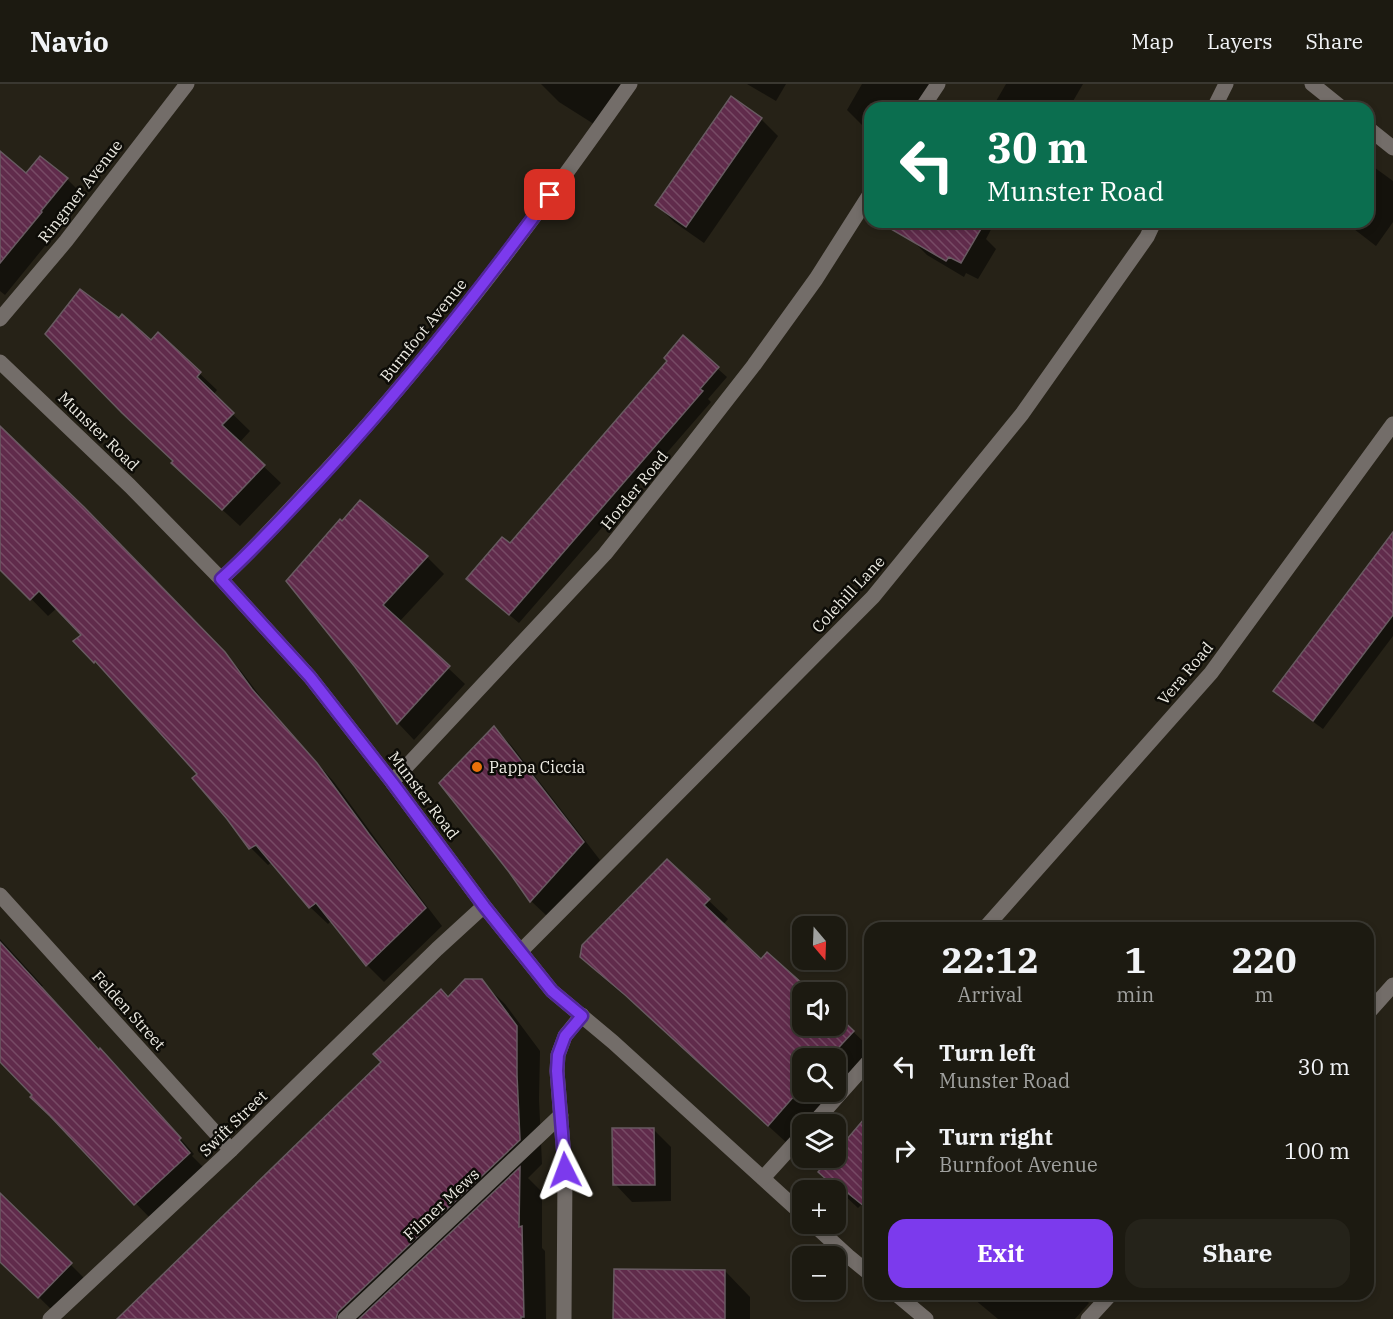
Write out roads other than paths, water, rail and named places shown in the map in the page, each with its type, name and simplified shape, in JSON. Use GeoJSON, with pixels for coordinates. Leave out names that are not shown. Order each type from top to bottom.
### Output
{"type":"FeatureCollection","features":[{"type":"Feature","properties":{"kind":"street","name":"Ringmer Avenue"},"geometry":{"type":"LineString","coordinates":[[0,319],[66,241],[187,84]]}},
{"type":"Feature","properties":{"kind":"street","name":"Burnfoot Avenue"},"geometry":{"type":"LineString","coordinates":[[221,579],[336,462],[407,380],[513,245],[630,84]]}},
{"type":"Feature","properties":{"kind":"street"},"geometry":{"type":"LineString","coordinates":[[926,102],[938,84]]}},
{"type":"Feature","properties":{"kind":"street"},"geometry":{"type":"LineString","coordinates":[[1217,102],[1226,84]]}},
{"type":"Feature","properties":{"kind":"street"},"geometry":{"type":"LineString","coordinates":[[1312,84],[1334,102]]}},
{"type":"Feature","properties":{"kind":"street"},"geometry":{"type":"LineString","coordinates":[[1374,133],[1393,148]]}},
{"type":"Feature","properties":{"kind":"street","name":"Horder Road"},"geometry":{"type":"LineString","coordinates":[[392,782],[605,554],[754,365],[816,279],[864,203]]}},
{"type":"Feature","properties":{"kind":"street","name":"Colehill Lane"},"geometry":{"type":"LineString","coordinates":[[521,951],[873,597],[1022,414],[1151,228]]}},
{"type":"Feature","properties":{"kind":"street","name":"Munster Road"},"geometry":{"type":"LineString","coordinates":[[0,362],[130,486],[221,579],[310,677],[484,906],[552,991],[613,1041],[792,1205]]}},
{"type":"Feature","properties":{"kind":"street","name":"Vera Road"},"geometry":{"type":"LineString","coordinates":[[991,922],[1211,673],[1393,424]]}},
{"type":"Feature","properties":{"kind":"street","name":"Felden Street"},"geometry":{"type":"LineString","coordinates":[[0,895],[231,1150]]}},
{"type":"Feature","properties":{"kind":"street","name":"Swift Street"},"geometry":{"type":"LineString","coordinates":[[50,1319],[231,1150],[436,949],[484,906]]}},
{"type":"Feature","properties":{"kind":"street"},"geometry":{"type":"LineString","coordinates":[[1374,1006],[1393,985]]}},
{"type":"Feature","properties":{"kind":"street"},"geometry":{"type":"LineString","coordinates":[[564,1319],[565,1170],[557,1071],[558,1055],[565,1036],[582,1016]]}},
{"type":"Feature","properties":{"kind":"street"},"geometry":{"type":"LineString","coordinates":[[822,1114],[864,1067]]}},
{"type":"Feature","properties":{"kind":"street","name":"Filmer Mews"},"geometry":{"type":"LineString","coordinates":[[345,1319],[561,1115]]}},
{"type":"Feature","properties":{"kind":"street"},"geometry":{"type":"LineString","coordinates":[[763,1178],[792,1146]]}},
{"type":"Feature","properties":{"kind":"street"},"geometry":{"type":"LineString","coordinates":[[824,1234],[864,1269]]}},
{"type":"Feature","properties":{"kind":"street"},"geometry":{"type":"LineString","coordinates":[[903,1300],[926,1319]]}},
{"type":"Feature","properties":{"kind":"street"},"geometry":{"type":"LineString","coordinates":[[1088,1319],[1105,1300]]}},
{"type":"Feature","properties":{"kind":"place","name":"Pappa Ciccia"},"geometry":{"type":"Point","coordinates":[477,767]}}]}
